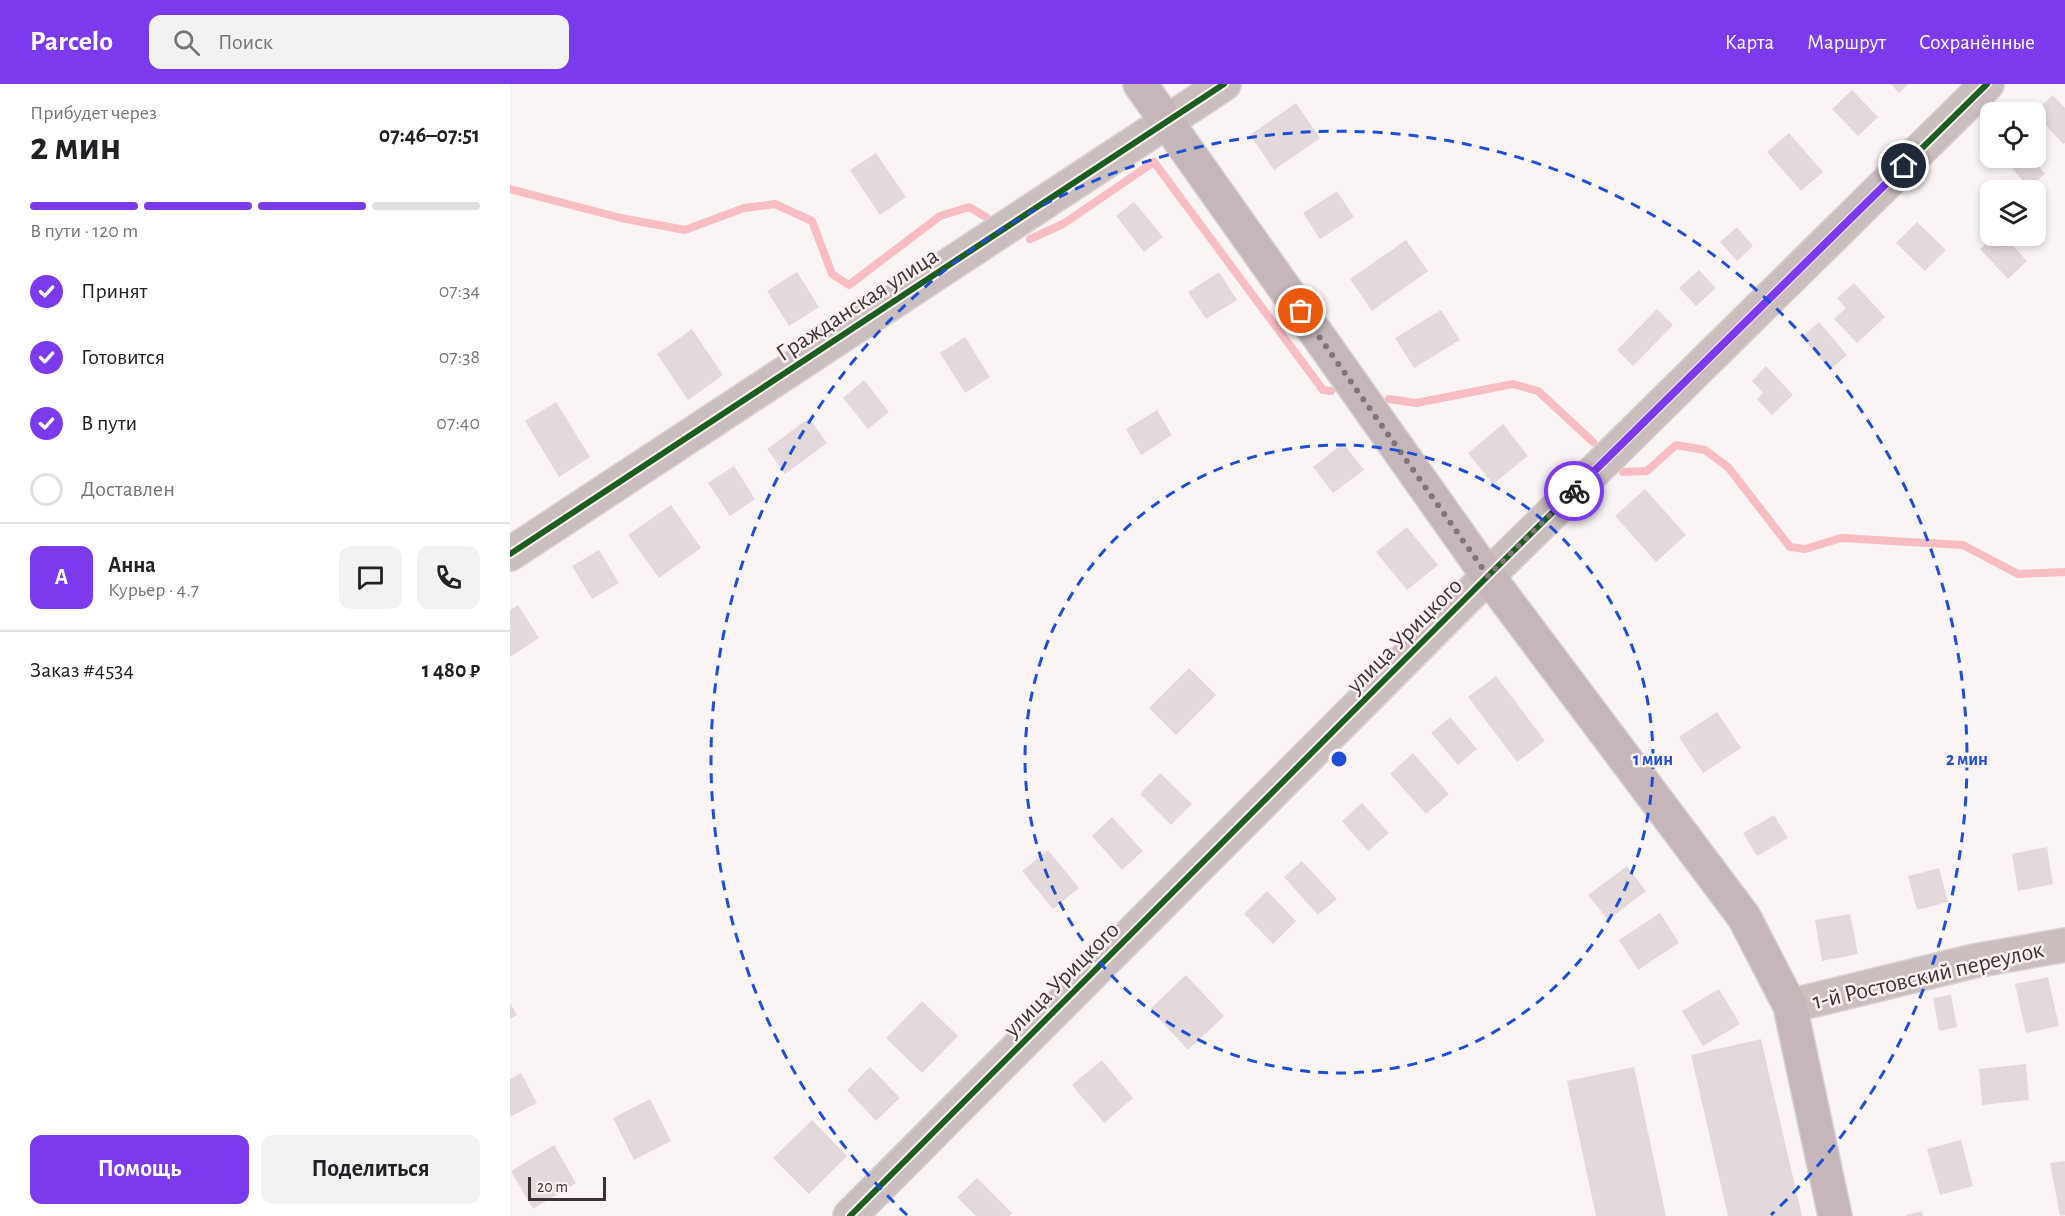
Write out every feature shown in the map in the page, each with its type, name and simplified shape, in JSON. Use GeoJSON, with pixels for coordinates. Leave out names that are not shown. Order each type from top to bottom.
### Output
{"type":"FeatureCollection","features":[{"type":"Feature","properties":{"kind":"main road"},"geometry":{"type":"LineString","coordinates":[[1140,84],[1488,576],[1744,917],[1790,1006],[1835,1216]]}},
{"type":"Feature","properties":{"kind":"street","name":"Гражданская улица"},"geometry":{"type":"LineString","coordinates":[[510,554],[1224,84]]}},
{"type":"Feature","properties":{"kind":"street","name":"улица Урицкого"},"geometry":{"type":"LineString","coordinates":[[850,1216],[1488,576],[1987,84]]}},
{"type":"Feature","properties":{"kind":"street","name":"1-й Ростовский переулок"},"geometry":{"type":"LineString","coordinates":[[1790,1006],[1974,961],[2065,945]]}},
{"type":"Feature","properties":{"kind":"building"},"geometry":{"type":"Polygon","coordinates":[[[1891,84],[1908,84],[1899,93],[1891,84]]]}},
{"type":"Feature","properties":{"kind":"building"},"geometry":{"type":"Polygon","coordinates":[[[1852,90],[1878,117],[1858,136],[1832,109],[1852,90]]]}},
{"type":"Feature","properties":{"kind":"building"},"geometry":{"type":"Polygon","coordinates":[[[2053,95],[2065,108],[2065,143],[2063,144],[2046,125],[2045,102],[2053,95]]]}},
{"type":"Feature","properties":{"kind":"building"},"geometry":{"type":"Polygon","coordinates":[[[1296,103],[1320,138],[1274,170],[1250,135],[1296,103]]]}},
{"type":"Feature","properties":{"kind":"building"},"geometry":{"type":"Polygon","coordinates":[[[1789,133],[1823,172],[1801,191],[1767,152],[1789,133]]]}},
{"type":"Feature","properties":{"kind":"building"},"geometry":{"type":"Polygon","coordinates":[[[876,153],[906,197],[880,215],[850,170],[876,153]]]}},
{"type":"Feature","properties":{"kind":"building"},"geometry":{"type":"Polygon","coordinates":[[[2012,168],[2040,168],[2045,174],[2038,180],[2022,180],[2012,168]]]}},
{"type":"Feature","properties":{"kind":"building"},"geometry":{"type":"Polygon","coordinates":[[[1337,191],[1354,217],[1320,239],[1303,213],[1337,191]]]}},
{"type":"Feature","properties":{"kind":"building"},"geometry":{"type":"Polygon","coordinates":[[[1134,202],[1163,237],[1144,252],[1116,216],[1134,202]]]}},
{"type":"Feature","properties":{"kind":"building"},"geometry":{"type":"Polygon","coordinates":[[[1917,222],[1946,250],[1925,271],[1896,243],[1917,222]]]}},
{"type":"Feature","properties":{"kind":"building"},"geometry":{"type":"Polygon","coordinates":[[[1737,227],[1753,246],[1737,261],[1720,242],[1737,227]]]}},
{"type":"Feature","properties":{"kind":"building"},"geometry":{"type":"Polygon","coordinates":[[[1406,240],[1428,271],[1372,311],[1350,279],[1406,240]]]}},
{"type":"Feature","properties":{"kind":"building"},"geometry":{"type":"Polygon","coordinates":[[[1983,246],[2013,246],[2027,261],[2008,279],[1980,249],[1983,246]]]}},
{"type":"Feature","properties":{"kind":"building"},"geometry":{"type":"Polygon","coordinates":[[[1699,270],[1716,288],[1696,306],[1679,288],[1699,270]]]}},
{"type":"Feature","properties":{"kind":"building"},"geometry":{"type":"Polygon","coordinates":[[[797,272],[819,307],[789,326],[767,291],[797,272]]]}},
{"type":"Feature","properties":{"kind":"building"},"geometry":{"type":"Polygon","coordinates":[[[1219,272],[1237,300],[1206,319],[1188,292],[1219,272]]]}},
{"type":"Feature","properties":{"kind":"building"},"geometry":{"type":"Polygon","coordinates":[[[1854,283],[1885,317],[1857,343],[1834,319],[1846,308],[1837,298],[1854,283]]]}},
{"type":"Feature","properties":{"kind":"building"},"geometry":{"type":"Polygon","coordinates":[[[1657,309],[1673,325],[1633,366],[1617,350],[1657,309]]]}},
{"type":"Feature","properties":{"kind":"building"},"geometry":{"type":"Polygon","coordinates":[[[1441,310],[1460,340],[1414,368],[1395,338],[1441,310]]]}},
{"type":"Feature","properties":{"kind":"building"},"geometry":{"type":"Polygon","coordinates":[[[1819,322],[1847,355],[1830,370],[1802,337],[1819,322]]]}},
{"type":"Feature","properties":{"kind":"building"},"geometry":{"type":"Polygon","coordinates":[[[692,329],[723,375],[688,400],[657,354],[692,329]]]}},
{"type":"Feature","properties":{"kind":"building"},"geometry":{"type":"Polygon","coordinates":[[[965,337],[990,377],[965,393],[940,353],[965,337]]]}},
{"type":"Feature","properties":{"kind":"building"},"geometry":{"type":"Polygon","coordinates":[[[1766,366],[1793,395],[1772,415],[1757,399],[1763,393],[1752,381],[1766,366]]]}},
{"type":"Feature","properties":{"kind":"building"},"geometry":{"type":"Polygon","coordinates":[[[864,380],[889,412],[868,429],[843,398],[864,380]]]}},
{"type":"Feature","properties":{"kind":"building"},"geometry":{"type":"Polygon","coordinates":[[[556,402],[590,457],[559,477],[525,421],[556,402]]]}},
{"type":"Feature","properties":{"kind":"building"},"geometry":{"type":"Polygon","coordinates":[[[1157,410],[1172,435],[1141,455],[1126,429],[1157,410]]]}},
{"type":"Feature","properties":{"kind":"building"},"geometry":{"type":"Polygon","coordinates":[[[809,418],[827,443],[785,474],[767,449],[809,418]]]}},
{"type":"Feature","properties":{"kind":"building"},"geometry":{"type":"Polygon","coordinates":[[[1503,424],[1528,456],[1493,484],[1468,453],[1503,424]]]}},
{"type":"Feature","properties":{"kind":"building"},"geometry":{"type":"Polygon","coordinates":[[[1343,443],[1364,470],[1333,493],[1313,467],[1343,443]]]}},
{"type":"Feature","properties":{"kind":"building"},"geometry":{"type":"Polygon","coordinates":[[[734,466],[755,499],[730,516],[708,483],[734,466]]]}},
{"type":"Feature","properties":{"kind":"building"},"geometry":{"type":"Polygon","coordinates":[[[1645,489],[1686,535],[1656,562],[1615,516],[1645,489]]]}},
{"type":"Feature","properties":{"kind":"building"},"geometry":{"type":"Polygon","coordinates":[[[671,505],[701,548],[659,578],[628,535],[671,505]]]}},
{"type":"Feature","properties":{"kind":"building"},"geometry":{"type":"Polygon","coordinates":[[[1407,527],[1438,565],[1407,590],[1376,552],[1407,527]]]}},
{"type":"Feature","properties":{"kind":"building"},"geometry":{"type":"Polygon","coordinates":[[[599,550],[619,583],[592,599],[572,566],[599,550]]]}},
{"type":"Feature","properties":{"kind":"building"},"geometry":{"type":"Polygon","coordinates":[[[518,605],[539,638],[510,657],[510,610],[518,605]]]}},
{"type":"Feature","properties":{"kind":"building"},"geometry":{"type":"Polygon","coordinates":[[[1189,668],[1216,695],[1176,735],[1149,708],[1189,668]]]}},
{"type":"Feature","properties":{"kind":"building"},"geometry":{"type":"Polygon","coordinates":[[[1496,676],[1545,741],[1517,762],[1468,697],[1496,676]]]}},
{"type":"Feature","properties":{"kind":"building"},"geometry":{"type":"Polygon","coordinates":[[[1717,712],[1741,748],[1703,773],[1679,737],[1717,712]]]}},
{"type":"Feature","properties":{"kind":"building"},"geometry":{"type":"Polygon","coordinates":[[[1450,717],[1477,749],[1458,765],[1431,733],[1450,717]]]}},
{"type":"Feature","properties":{"kind":"building"},"geometry":{"type":"Polygon","coordinates":[[[1413,753],[1449,794],[1426,814],[1390,774],[1413,753]]]}},
{"type":"Feature","properties":{"kind":"building"},"geometry":{"type":"Polygon","coordinates":[[[1160,773],[1192,804],[1171,825],[1140,794],[1160,773]]]}},
{"type":"Feature","properties":{"kind":"building"},"geometry":{"type":"Polygon","coordinates":[[[1362,803],[1389,833],[1368,851],[1342,821],[1362,803]]]}},
{"type":"Feature","properties":{"kind":"building"},"geometry":{"type":"Polygon","coordinates":[[[1774,815],[1788,838],[1757,856],[1743,833],[1774,815]]]}},
{"type":"Feature","properties":{"kind":"building"},"geometry":{"type":"Polygon","coordinates":[[[1112,817],[1143,851],[1122,870],[1092,836],[1112,817]]]}},
{"type":"Feature","properties":{"kind":"building"},"geometry":{"type":"Polygon","coordinates":[[[2047,847],[2053,884],[2018,891],[2012,854],[2047,847]]]}},
{"type":"Feature","properties":{"kind":"building"},"geometry":{"type":"Polygon","coordinates":[[[1048,850],[1079,888],[1053,909],[1022,871],[1048,850]]]}},
{"type":"Feature","properties":{"kind":"building"},"geometry":{"type":"Polygon","coordinates":[[[1302,861],[1337,899],[1318,915],[1284,877],[1302,861]]]}},
{"type":"Feature","properties":{"kind":"building"},"geometry":{"type":"Polygon","coordinates":[[[1627,866],[1646,891],[1608,920],[1588,895],[1627,866]]]}},
{"type":"Feature","properties":{"kind":"building"},"geometry":{"type":"Polygon","coordinates":[[[1939,868],[1948,902],[1917,910],[1908,876],[1939,868]]]}},
{"type":"Feature","properties":{"kind":"building"},"geometry":{"type":"Polygon","coordinates":[[[1267,891],[1296,921],[1273,944],[1244,914],[1267,891]]]}},
{"type":"Feature","properties":{"kind":"building"},"geometry":{"type":"Polygon","coordinates":[[[1660,913],[1679,943],[1638,970],[1619,940],[1660,913]]]}},
{"type":"Feature","properties":{"kind":"building"},"geometry":{"type":"Polygon","coordinates":[[[1850,914],[1858,954],[1822,961],[1815,920],[1850,914]]]}},
{"type":"Feature","properties":{"kind":"building"},"geometry":{"type":"Polygon","coordinates":[[[1186,975],[1224,1016],[1188,1050],[1150,1009],[1186,975]]]}},
{"type":"Feature","properties":{"kind":"building"},"geometry":{"type":"Polygon","coordinates":[[[2048,977],[2059,1026],[2026,1033],[2015,984],[2048,977]]]}},
{"type":"Feature","properties":{"kind":"building"},"geometry":{"type":"Polygon","coordinates":[[[1719,989],[1740,1024],[1703,1046],[1682,1011],[1719,989]]]}},
{"type":"Feature","properties":{"kind":"building"},"geometry":{"type":"Polygon","coordinates":[[[1951,995],[1957,1027],[1939,1031],[1933,998],[1951,995]]]}},
{"type":"Feature","properties":{"kind":"building"},"geometry":{"type":"Polygon","coordinates":[[[922,1001],[958,1036],[922,1073],[886,1038],[922,1001]]]}},
{"type":"Feature","properties":{"kind":"building"},"geometry":{"type":"Polygon","coordinates":[[[510,1003],[517,1015],[510,1019],[510,1003]]]}},
{"type":"Feature","properties":{"kind":"building"},"geometry":{"type":"Polygon","coordinates":[[[1761,1039],[1802,1216],[1728,1216],[1691,1055],[1761,1039]]]}},
{"type":"Feature","properties":{"kind":"building"},"geometry":{"type":"Polygon","coordinates":[[[1102,1060],[1133,1098],[1104,1123],[1072,1085],[1102,1060]]]}},
{"type":"Feature","properties":{"kind":"building"},"geometry":{"type":"Polygon","coordinates":[[[2026,1064],[2029,1100],[1982,1105],[1979,1069],[2026,1064]]]}},
{"type":"Feature","properties":{"kind":"building"},"geometry":{"type":"Polygon","coordinates":[[[870,1067],[900,1098],[876,1121],[847,1090],[870,1067]]]}},
{"type":"Feature","properties":{"kind":"building"},"geometry":{"type":"Polygon","coordinates":[[[1634,1067],[1666,1216],[1596,1216],[1567,1081],[1634,1067]]]}},
{"type":"Feature","properties":{"kind":"building"},"geometry":{"type":"Polygon","coordinates":[[[521,1073],[537,1103],[510,1117],[510,1079],[521,1073]]]}},
{"type":"Feature","properties":{"kind":"building"},"geometry":{"type":"Polygon","coordinates":[[[650,1099],[671,1141],[634,1160],[613,1118],[650,1099]]]}},
{"type":"Feature","properties":{"kind":"building"},"geometry":{"type":"Polygon","coordinates":[[[812,1120],[847,1156],[809,1194],[773,1158],[812,1120]]]}},
{"type":"Feature","properties":{"kind":"building"},"geometry":{"type":"Polygon","coordinates":[[[1961,1140],[1973,1186],[1940,1195],[1927,1149],[1961,1140]]]}},
{"type":"Feature","properties":{"kind":"building"},"geometry":{"type":"Polygon","coordinates":[[[554,1145],[576,1183],[533,1209],[511,1171],[554,1145]]]}},
{"type":"Feature","properties":{"kind":"building"},"geometry":{"type":"Polygon","coordinates":[[[2065,1161],[2065,1215],[2060,1216],[2050,1163],[2065,1161]]]}},
{"type":"Feature","properties":{"kind":"building"},"geometry":{"type":"Polygon","coordinates":[[[977,1178],[1012,1213],[1009,1216],[976,1216],[957,1197],[977,1178]]]}},
{"type":"Feature","properties":{"kind":"building"},"geometry":{"type":"Polygon","coordinates":[[[1922,1211],[1923,1216],[1906,1216],[1906,1215],[1922,1211]]]}},
{"type":"Feature","properties":{"kind":"waterway"},"geometry":{"type":"LineString","coordinates":[[1030,239],[1063,224],[1154,162],[1323,390],[1331,391]]}},
{"type":"Feature","properties":{"kind":"waterway"},"geometry":{"type":"LineString","coordinates":[[510,189],[621,218],[685,230],[744,208],[775,204],[812,221],[832,274],[849,285],[940,216],[969,207],[986,217]]}},
{"type":"Feature","properties":{"kind":"waterway"},"geometry":{"type":"LineString","coordinates":[[1389,399],[1416,403],[1513,384],[1538,391],[1593,442]]}},
{"type":"Feature","properties":{"kind":"waterway"},"geometry":{"type":"LineString","coordinates":[[1623,472],[1647,471],[1676,445],[1705,450],[1728,467],[1790,547],[1805,549],[1841,538],[1963,545],[2018,574],[2065,572]]}},
{"type":"Feature","properties":{"kind":"cycle path"},"geometry":{"type":"LineString","coordinates":[[510,554],[1224,84]]}},
{"type":"Feature","properties":{"kind":"cycle path"},"geometry":{"type":"LineString","coordinates":[[850,1216],[1488,576],[1987,84]]}},
{"type":"Feature","properties":{"kind":"way so far"},"geometry":{"type":"LineString","coordinates":[[1301,311],[1488,576],[1574,491]]}},
{"type":"Feature","properties":{"kind":"route"},"geometry":{"type":"LineString","coordinates":[[1574,491],[1904,166]]}}]}
